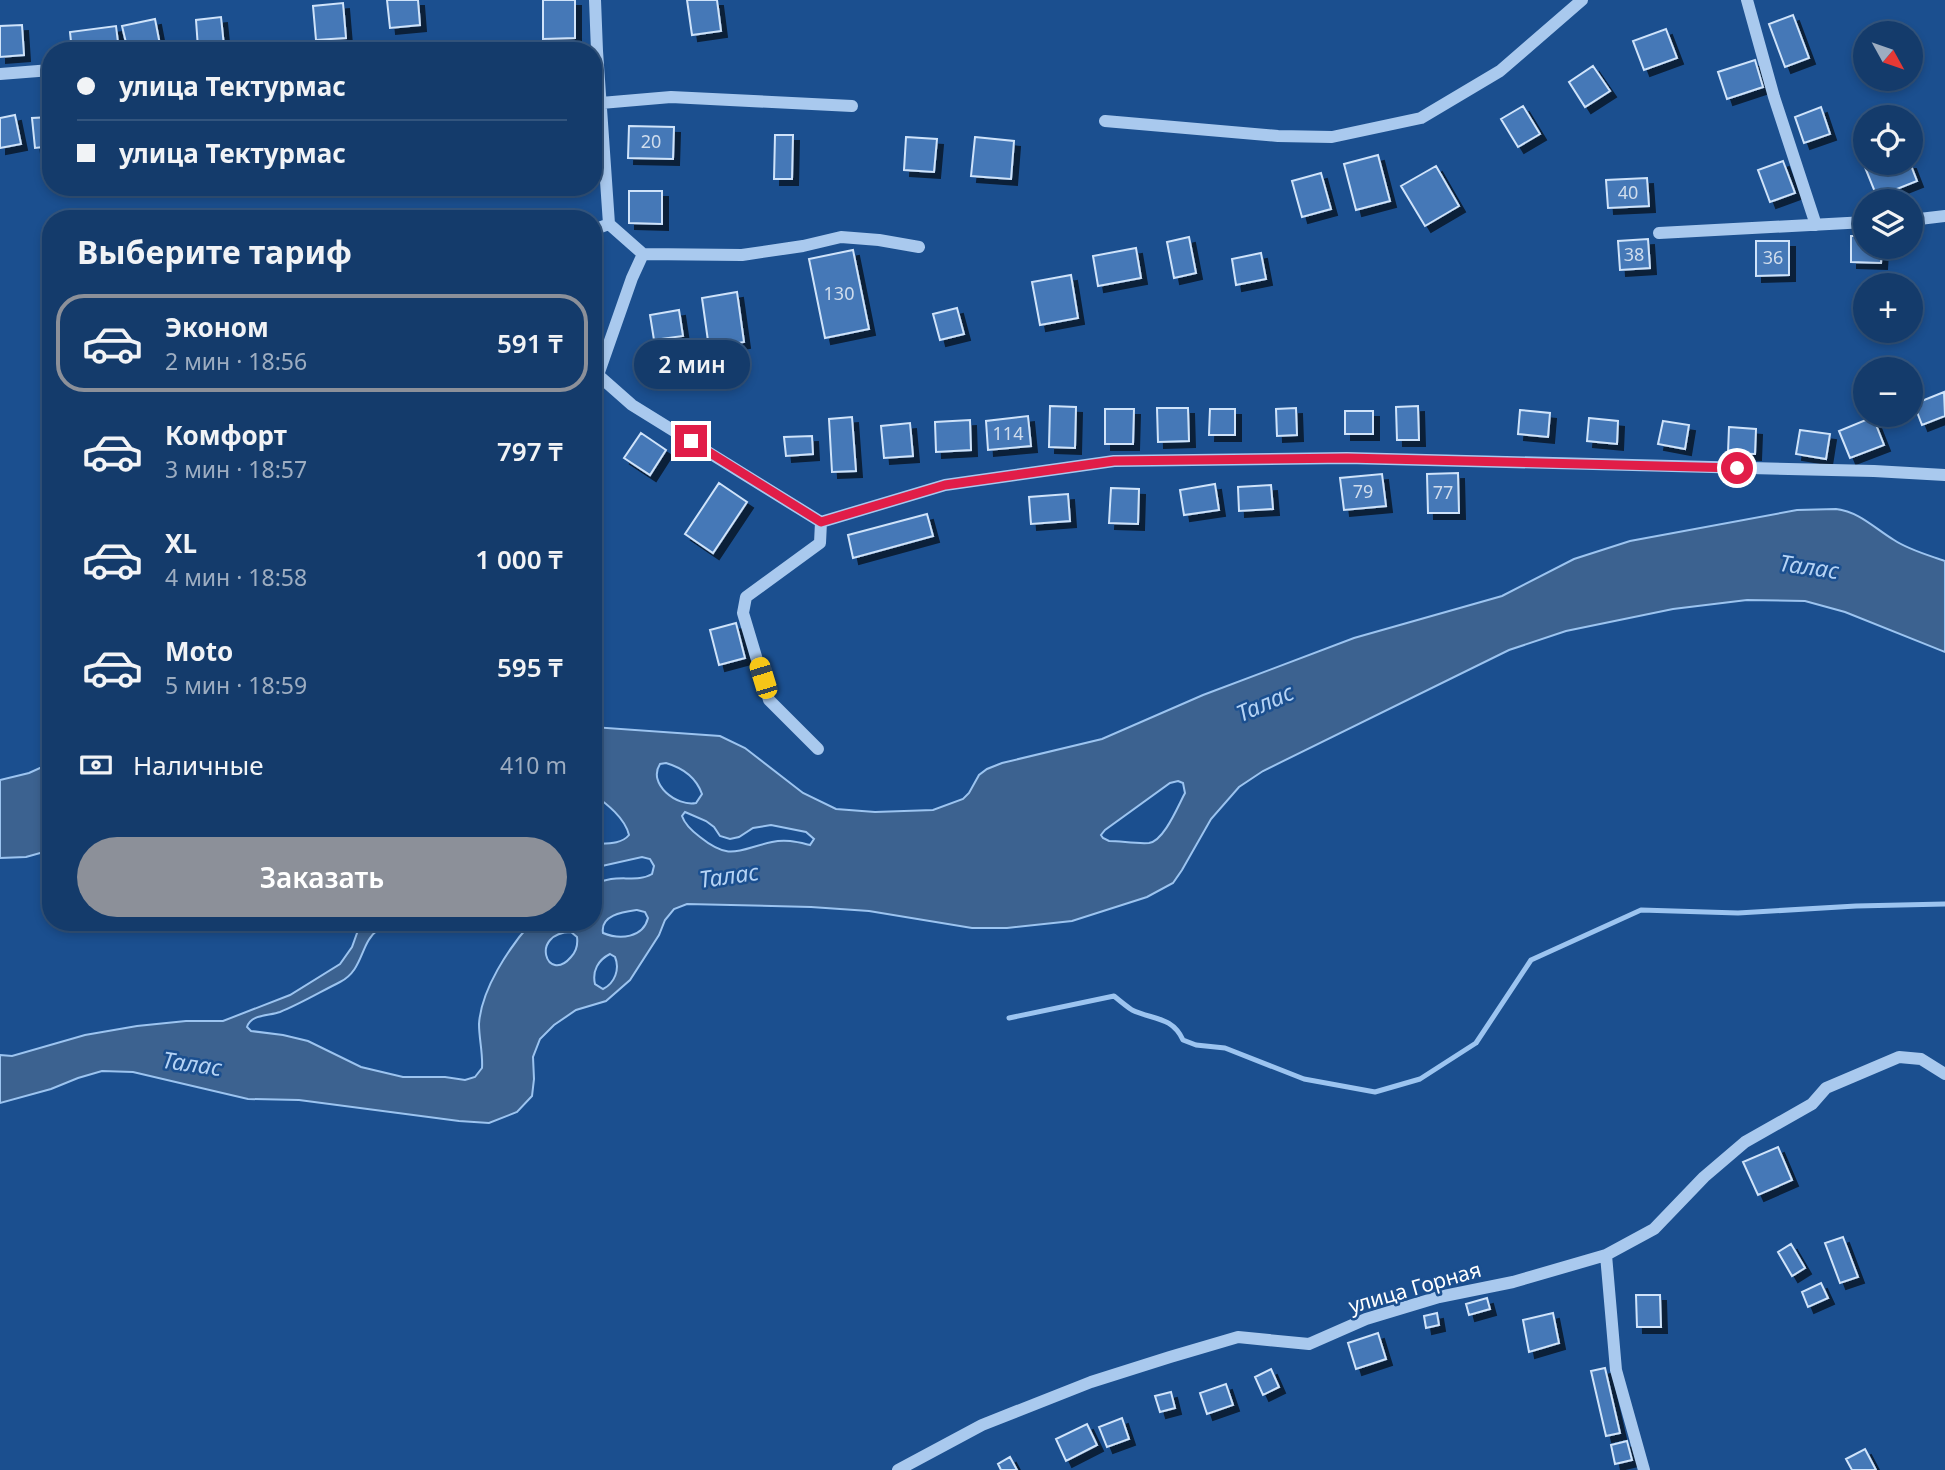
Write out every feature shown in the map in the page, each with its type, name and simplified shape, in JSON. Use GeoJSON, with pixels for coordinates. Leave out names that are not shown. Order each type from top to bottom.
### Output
{"type":"FeatureCollection","features":[{"type":"Feature","properties":{"kind":"street"},"geometry":{"type":"LineString","coordinates":[[595,0],[595,42]]}},
{"type":"Feature","properties":{"kind":"street"},"geometry":{"type":"LineString","coordinates":[[1105,121],[1278,136],[1332,137],[1421,118],[1500,71],[1582,0]]}},
{"type":"Feature","properties":{"kind":"street"},"geometry":{"type":"LineString","coordinates":[[1747,0],[1774,97],[1816,225]]}},
{"type":"Feature","properties":{"kind":"street"},"geometry":{"type":"LineString","coordinates":[[0,74],[42,71]]}},
{"type":"Feature","properties":{"kind":"street"},"geometry":{"type":"LineString","coordinates":[[602,103],[671,97],[852,106]]}},
{"type":"Feature","properties":{"kind":"street"},"geometry":{"type":"LineString","coordinates":[[602,118],[609,224],[643,254],[741,255],[803,246],[841,237],[919,247]]}},
{"type":"Feature","properties":{"kind":"street"},"geometry":{"type":"LineString","coordinates":[[1923,218],[1945,216]]}},
{"type":"Feature","properties":{"kind":"street"},"geometry":{"type":"LineString","coordinates":[[1659,233],[1853,223]]}},
{"type":"Feature","properties":{"kind":"street"},"geometry":{"type":"LineString","coordinates":[[602,227],[609,224]]}},
{"type":"Feature","properties":{"kind":"street"},"geometry":{"type":"LineString","coordinates":[[602,364],[643,254]]}},
{"type":"Feature","properties":{"kind":"street"},"geometry":{"type":"LineString","coordinates":[[602,379],[632,405],[821,522],[945,485],[1114,461],[1347,458],[1945,475]]}},
{"type":"Feature","properties":{"kind":"street"},"geometry":{"type":"LineString","coordinates":[[818,749],[769,700],[743,613],[746,597],[820,543],[821,522]]}},
{"type":"Feature","properties":{"kind":"street","name":"улица Горная"},"geometry":{"type":"LineString","coordinates":[[898,1470],[982,1425],[1091,1382],[1170,1357],[1238,1337],[1309,1344],[1366,1318],[1439,1297],[1513,1282],[1606,1255],[1654,1229],[1704,1177],[1745,1142],[1812,1104],[1826,1088],[1899,1057],[1922,1059],[1945,1074]]}},
{"type":"Feature","properties":{"kind":"street"},"geometry":{"type":"LineString","coordinates":[[1606,1255],[1616,1370],[1644,1470]]}},
{"type":"Feature","properties":{"kind":"water","name":"Талас"},"geometry":{"type":"Polygon","coordinates":[[[1797,510],[1845,511],[1860,517],[1906,547],[1945,561],[1945,652],[1845,612],[1805,601],[1747,600],[1673,609],[1566,631],[1509,650],[1263,771],[1239,787],[1211,819],[1173,883],[1147,897],[1072,921],[1007,928],[972,928],[869,911],[687,904],[674,909],[665,920],[659,935],[630,980],[606,1001],[576,1010],[554,1025],[540,1039],[533,1057],[532,1096],[517,1112],[489,1123],[299,1100],[248,1099],[133,1072],[102,1071],[0,1103],[0,1055],[12,1056],[85,1035],[137,1026],[186,1021],[223,1021],[290,995],[340,964],[352,947],[358,931],[377,931],[372,935],[348,977],[288,1009],[256,1018],[247,1027],[251,1031],[308,1041],[361,1067],[403,1077],[465,1080],[475,1077],[482,1068],[479,1024],[485,997],[506,956],[525,931],[602,931],[602,882],[652,874],[654,866],[650,859],[642,857],[602,866],[602,843],[617,842],[629,835],[620,817],[602,801],[602,728],[720,736],[745,748],[803,793],[836,809],[875,812],[933,810],[963,799],[979,775],[1002,763],[1102,739],[1203,695],[1354,638],[1502,596],[1574,559],[1630,541],[1797,510]],[[666,763],[660,764],[657,772],[661,786],[673,798],[696,803],[702,794],[692,778],[666,763]],[[1170,783],[1105,830],[1101,835],[1103,838],[1109,841],[1155,841],[1170,822],[1185,793],[1183,783],[1170,783]],[[685,812],[682,816],[689,828],[700,837],[711,845],[728,851],[735,852],[777,841],[810,845],[814,839],[806,832],[771,825],[753,828],[730,839],[720,836],[706,821],[685,812]],[[637,910],[609,918],[603,927],[603,933],[623,937],[641,930],[648,918],[645,912],[637,910]],[[571,932],[550,940],[546,948],[549,962],[555,965],[562,964],[577,948],[577,937],[571,932]],[[610,954],[602,959],[595,970],[595,984],[603,989],[617,971],[615,957],[610,954]]]}},
{"type":"Feature","properties":{"kind":"water"},"geometry":{"type":"Polygon","coordinates":[[[42,767],[42,853],[26,857],[0,858],[0,780],[42,767]]]}},
{"type":"Feature","properties":{"kind":"building"},"geometry":{"type":"Polygon","coordinates":[[[387,0],[418,0],[420,25],[390,28],[387,0]]]}},
{"type":"Feature","properties":{"kind":"building"},"geometry":{"type":"Polygon","coordinates":[[[543,0],[575,0],[575,38],[543,39],[543,0]]]}},
{"type":"Feature","properties":{"kind":"building"},"geometry":{"type":"Polygon","coordinates":[[[687,0],[717,0],[721,31],[692,35],[687,0]]]}},
{"type":"Feature","properties":{"kind":"building"},"geometry":{"type":"Polygon","coordinates":[[[343,3],[346,38],[316,40],[313,6],[343,3]]]}},
{"type":"Feature","properties":{"kind":"building"},"geometry":{"type":"Polygon","coordinates":[[[1793,15],[1809,58],[1785,67],[1769,24],[1793,15]]]}},
{"type":"Feature","properties":{"kind":"building"},"geometry":{"type":"Polygon","coordinates":[[[221,17],[224,42],[198,42],[196,20],[221,17]]]}},
{"type":"Feature","properties":{"kind":"building"},"geometry":{"type":"Polygon","coordinates":[[[155,19],[159,42],[126,42],[122,26],[155,19]]]}},
{"type":"Feature","properties":{"kind":"building"},"geometry":{"type":"Polygon","coordinates":[[[22,25],[24,55],[0,57],[0,26],[22,25]]]}},
{"type":"Feature","properties":{"kind":"building"},"geometry":{"type":"Polygon","coordinates":[[[116,26],[118,42],[71,42],[70,32],[116,26]]]}},
{"type":"Feature","properties":{"kind":"building"},"geometry":{"type":"Polygon","coordinates":[[[1666,29],[1677,58],[1644,70],[1633,41],[1666,29]]]}},
{"type":"Feature","properties":{"kind":"building"},"geometry":{"type":"Polygon","coordinates":[[[1755,60],[1763,87],[1727,99],[1718,72],[1755,60]]]}},
{"type":"Feature","properties":{"kind":"building"},"geometry":{"type":"Polygon","coordinates":[[[1593,66],[1610,91],[1585,107],[1569,82],[1593,66]]]}},
{"type":"Feature","properties":{"kind":"building"},"geometry":{"type":"Polygon","coordinates":[[[1523,106],[1540,134],[1518,147],[1501,119],[1523,106]]]}},
{"type":"Feature","properties":{"kind":"building"},"geometry":{"type":"Polygon","coordinates":[[[1821,107],[1830,134],[1804,143],[1795,117],[1821,107]]]}},
{"type":"Feature","properties":{"kind":"building"},"geometry":{"type":"Polygon","coordinates":[[[15,115],[21,144],[0,148],[0,118],[15,115]]]}},
{"type":"Feature","properties":{"kind":"building"},"geometry":{"type":"Polygon","coordinates":[[[42,117],[42,147],[35,148],[32,118],[42,117]]]}},
{"type":"Feature","properties":{"kind":"building"},"geometry":{"type":"Polygon","coordinates":[[[629,126],[674,127],[673,159],[628,158],[629,126]]]}},
{"type":"Feature","properties":{"kind":"building"},"geometry":{"type":"Polygon","coordinates":[[[775,135],[793,135],[792,179],[774,179],[775,135]]]}},
{"type":"Feature","properties":{"kind":"building"},"geometry":{"type":"Polygon","coordinates":[[[906,137],[937,139],[934,172],[904,170],[906,137]]]}},
{"type":"Feature","properties":{"kind":"building"},"geometry":{"type":"Polygon","coordinates":[[[975,137],[1014,141],[1011,179],[971,176],[975,137]]]}},
{"type":"Feature","properties":{"kind":"building"},"geometry":{"type":"Polygon","coordinates":[[[1378,155],[1390,201],[1356,210],[1344,164],[1378,155]]]}},
{"type":"Feature","properties":{"kind":"building"},"geometry":{"type":"Polygon","coordinates":[[[1783,161],[1795,193],[1770,202],[1758,170],[1783,161]]]}},
{"type":"Feature","properties":{"kind":"building"},"geometry":{"type":"Polygon","coordinates":[[[1436,166],[1459,206],[1425,226],[1401,186],[1436,166]]]}},
{"type":"Feature","properties":{"kind":"building"},"geometry":{"type":"Polygon","coordinates":[[[1321,173],[1331,209],[1302,217],[1292,181],[1321,173]]]}},
{"type":"Feature","properties":{"kind":"building"},"geometry":{"type":"Polygon","coordinates":[[[1868,175],[1915,175],[1917,181],[1897,189],[1874,189],[1868,175]]]}},
{"type":"Feature","properties":{"kind":"building"},"geometry":{"type":"Polygon","coordinates":[[[1647,178],[1649,206],[1608,208],[1606,180],[1647,178]]]}},
{"type":"Feature","properties":{"kind":"building"},"geometry":{"type":"Polygon","coordinates":[[[629,191],[662,191],[662,224],[629,223],[629,191]]]}},
{"type":"Feature","properties":{"kind":"building"},"geometry":{"type":"Polygon","coordinates":[[[1851,236],[1853,259],[1881,259],[1881,263],[1851,262],[1851,236]]]}},
{"type":"Feature","properties":{"kind":"building"},"geometry":{"type":"Polygon","coordinates":[[[1189,237],[1196,273],[1174,278],[1167,242],[1189,237]]]}},
{"type":"Feature","properties":{"kind":"building"},"geometry":{"type":"Polygon","coordinates":[[[1648,239],[1650,268],[1620,270],[1618,241],[1648,239]]]}},
{"type":"Feature","properties":{"kind":"building"},"geometry":{"type":"Polygon","coordinates":[[[1756,241],[1789,241],[1789,275],[1756,276],[1756,241]]]}},
{"type":"Feature","properties":{"kind":"building"},"geometry":{"type":"Polygon","coordinates":[[[1136,248],[1141,278],[1098,286],[1093,256],[1136,248]]]}},
{"type":"Feature","properties":{"kind":"building"},"geometry":{"type":"Polygon","coordinates":[[[853,250],[869,329],[825,338],[809,259],[853,250]]]}},
{"type":"Feature","properties":{"kind":"building"},"geometry":{"type":"Polygon","coordinates":[[[1261,253],[1266,279],[1236,285],[1232,259],[1261,253]]]}},
{"type":"Feature","properties":{"kind":"building"},"geometry":{"type":"Polygon","coordinates":[[[1071,275],[1078,318],[1040,325],[1032,282],[1071,275]]]}},
{"type":"Feature","properties":{"kind":"building"},"geometry":{"type":"Polygon","coordinates":[[[737,292],[744,342],[709,348],[702,298],[737,292]]]}},
{"type":"Feature","properties":{"kind":"building"},"geometry":{"type":"Polygon","coordinates":[[[957,308],[964,334],[940,340],[933,314],[957,308]]]}},
{"type":"Feature","properties":{"kind":"building"},"geometry":{"type":"Polygon","coordinates":[[[679,310],[683,336],[654,340],[650,315],[679,310]]]}},
{"type":"Feature","properties":{"kind":"building"},"geometry":{"type":"Polygon","coordinates":[[[1944,392],[1945,416],[1923,425],[1923,400],[1944,392]]]}},
{"type":"Feature","properties":{"kind":"building"},"geometry":{"type":"Polygon","coordinates":[[[1050,406],[1076,407],[1075,448],[1049,447],[1050,406]]]}},
{"type":"Feature","properties":{"kind":"building"},"geometry":{"type":"Polygon","coordinates":[[[1418,406],[1419,440],[1397,440],[1396,407],[1418,406]]]}},
{"type":"Feature","properties":{"kind":"building"},"geometry":{"type":"Polygon","coordinates":[[[1157,408],[1188,408],[1189,441],[1158,442],[1157,408]]]}},
{"type":"Feature","properties":{"kind":"building"},"geometry":{"type":"Polygon","coordinates":[[[1296,408],[1297,435],[1277,436],[1276,409],[1296,408]]]}},
{"type":"Feature","properties":{"kind":"building"},"geometry":{"type":"Polygon","coordinates":[[[1105,409],[1134,409],[1133,444],[1105,444],[1105,409]]]}},
{"type":"Feature","properties":{"kind":"building"},"geometry":{"type":"Polygon","coordinates":[[[1210,409],[1235,409],[1235,435],[1209,435],[1210,409]]]}},
{"type":"Feature","properties":{"kind":"building"},"geometry":{"type":"Polygon","coordinates":[[[1520,410],[1550,413],[1548,437],[1518,434],[1520,410]]]}},
{"type":"Feature","properties":{"kind":"building"},"geometry":{"type":"Polygon","coordinates":[[[1345,411],[1373,411],[1373,434],[1345,434],[1345,411]]]}},
{"type":"Feature","properties":{"kind":"building"},"geometry":{"type":"Polygon","coordinates":[[[1028,416],[1031,446],[988,450],[986,421],[1028,416]]]}},
{"type":"Feature","properties":{"kind":"building"},"geometry":{"type":"Polygon","coordinates":[[[852,417],[856,471],[832,472],[829,419],[852,417]]]}},
{"type":"Feature","properties":{"kind":"building"},"geometry":{"type":"Polygon","coordinates":[[[1589,418],[1618,421],[1617,444],[1587,441],[1589,418]]]}},
{"type":"Feature","properties":{"kind":"building"},"geometry":{"type":"Polygon","coordinates":[[[970,420],[971,450],[936,452],[935,422],[970,420]]]}},
{"type":"Feature","properties":{"kind":"building"},"geometry":{"type":"Polygon","coordinates":[[[1663,421],[1689,425],[1685,449],[1658,444],[1663,421]]]}},
{"type":"Feature","properties":{"kind":"building"},"geometry":{"type":"Polygon","coordinates":[[[910,423],[913,456],[884,458],[881,426],[910,423]]]}},
{"type":"Feature","properties":{"kind":"building"},"geometry":{"type":"Polygon","coordinates":[[[1853,425],[1877,427],[1884,445],[1850,458],[1839,431],[1853,425]]]}},
{"type":"Feature","properties":{"kind":"building"},"geometry":{"type":"Polygon","coordinates":[[[1729,427],[1756,429],[1755,454],[1728,453],[1729,427]]]}},
{"type":"Feature","properties":{"kind":"building"},"geometry":{"type":"Polygon","coordinates":[[[1800,430],[1830,434],[1826,459],[1796,454],[1800,430]]]}},
{"type":"Feature","properties":{"kind":"building"},"geometry":{"type":"Polygon","coordinates":[[[641,433],[666,450],[650,475],[624,458],[641,433]]]}},
{"type":"Feature","properties":{"kind":"building"},"geometry":{"type":"Polygon","coordinates":[[[812,436],[813,454],[786,456],[784,437],[812,436]]]}},
{"type":"Feature","properties":{"kind":"building"},"geometry":{"type":"Polygon","coordinates":[[[1458,473],[1459,513],[1428,513],[1427,474],[1458,473]]]}},
{"type":"Feature","properties":{"kind":"building"},"geometry":{"type":"Polygon","coordinates":[[[1382,474],[1386,506],[1344,510],[1340,478],[1382,474]]]}},
{"type":"Feature","properties":{"kind":"building"},"geometry":{"type":"Polygon","coordinates":[[[719,483],[747,502],[713,553],[685,534],[719,483]]]}},
{"type":"Feature","properties":{"kind":"building"},"geometry":{"type":"Polygon","coordinates":[[[1215,484],[1219,510],[1184,515],[1180,490],[1215,484]]]}},
{"type":"Feature","properties":{"kind":"building"},"geometry":{"type":"Polygon","coordinates":[[[1271,485],[1273,509],[1239,511],[1238,487],[1271,485]]]}},
{"type":"Feature","properties":{"kind":"building"},"geometry":{"type":"Polygon","coordinates":[[[1111,488],[1139,489],[1138,524],[1109,523],[1111,488]]]}},
{"type":"Feature","properties":{"kind":"building"},"geometry":{"type":"Polygon","coordinates":[[[1068,494],[1070,521],[1031,524],[1029,497],[1068,494]]]}},
{"type":"Feature","properties":{"kind":"building"},"geometry":{"type":"Polygon","coordinates":[[[927,514],[933,536],[853,558],[848,535],[927,514]]]}},
{"type":"Feature","properties":{"kind":"building"},"geometry":{"type":"Polygon","coordinates":[[[736,623],[745,658],[719,665],[710,630],[736,623]]]}},
{"type":"Feature","properties":{"kind":"building"},"geometry":{"type":"Polygon","coordinates":[[[1778,1147],[1792,1180],[1758,1195],[1743,1162],[1778,1147]]]}},
{"type":"Feature","properties":{"kind":"building"},"geometry":{"type":"Polygon","coordinates":[[[1843,1237],[1858,1277],[1840,1283],[1825,1243],[1843,1237]]]}},
{"type":"Feature","properties":{"kind":"building"},"geometry":{"type":"Polygon","coordinates":[[[1791,1244],[1805,1268],[1792,1276],[1778,1252],[1791,1244]]]}},
{"type":"Feature","properties":{"kind":"building"},"geometry":{"type":"Polygon","coordinates":[[[1821,1283],[1828,1298],[1808,1307],[1802,1292],[1821,1283]]]}},
{"type":"Feature","properties":{"kind":"building"},"geometry":{"type":"Polygon","coordinates":[[[1636,1295],[1660,1295],[1661,1327],[1637,1327],[1636,1295]]]}},
{"type":"Feature","properties":{"kind":"building"},"geometry":{"type":"Polygon","coordinates":[[[1487,1298],[1490,1309],[1469,1315],[1466,1304],[1487,1298]]]}},
{"type":"Feature","properties":{"kind":"building"},"geometry":{"type":"Polygon","coordinates":[[[1437,1313],[1439,1325],[1426,1328],[1424,1316],[1437,1313]]]}},
{"type":"Feature","properties":{"kind":"building"},"geometry":{"type":"Polygon","coordinates":[[[1553,1313],[1559,1343],[1529,1352],[1523,1320],[1553,1313]]]}},
{"type":"Feature","properties":{"kind":"building"},"geometry":{"type":"Polygon","coordinates":[[[1378,1333],[1386,1359],[1356,1369],[1348,1343],[1378,1333]]]}},
{"type":"Feature","properties":{"kind":"building"},"geometry":{"type":"Polygon","coordinates":[[[1605,1368],[1620,1433],[1606,1436],[1591,1371],[1605,1368]]]}},
{"type":"Feature","properties":{"kind":"building"},"geometry":{"type":"Polygon","coordinates":[[[1271,1369],[1279,1387],[1263,1395],[1255,1377],[1271,1369]]]}},
{"type":"Feature","properties":{"kind":"building"},"geometry":{"type":"Polygon","coordinates":[[[1226,1384],[1233,1405],[1207,1414],[1200,1393],[1226,1384]]]}},
{"type":"Feature","properties":{"kind":"building"},"geometry":{"type":"Polygon","coordinates":[[[1171,1392],[1175,1408],[1160,1412],[1155,1396],[1171,1392]]]}},
{"type":"Feature","properties":{"kind":"building"},"geometry":{"type":"Polygon","coordinates":[[[1122,1418],[1129,1439],[1107,1447],[1099,1427],[1122,1418]]]}},
{"type":"Feature","properties":{"kind":"building"},"geometry":{"type":"Polygon","coordinates":[[[1087,1424],[1097,1445],[1066,1461],[1056,1439],[1087,1424]]]}},
{"type":"Feature","properties":{"kind":"building"},"geometry":{"type":"Polygon","coordinates":[[[1627,1441],[1632,1460],[1615,1464],[1611,1445],[1627,1441]]]}},
{"type":"Feature","properties":{"kind":"building"},"geometry":{"type":"Polygon","coordinates":[[[1865,1449],[1876,1470],[1852,1470],[1846,1459],[1865,1449]]]}},
{"type":"Feature","properties":{"kind":"building"},"geometry":{"type":"Polygon","coordinates":[[[1010,1457],[1017,1470],[1001,1470],[998,1464],[1010,1457]]]}},
{"type":"Feature","properties":{"kind":"waterway"},"geometry":{"type":"LineString","coordinates":[[1009,1018],[1114,996],[1132,1010],[1168,1023],[1179,1032],[1183,1040],[1196,1045],[1225,1048],[1304,1079],[1375,1092],[1420,1079],[1476,1043],[1531,960],[1641,910],[1738,913],[1945,904]]}},
{"type":"Feature","properties":{"kind":"route"},"geometry":{"type":"LineString","coordinates":[[691,441],[821,522],[945,485],[1114,461],[1347,458],[1737,468]]}}]}
